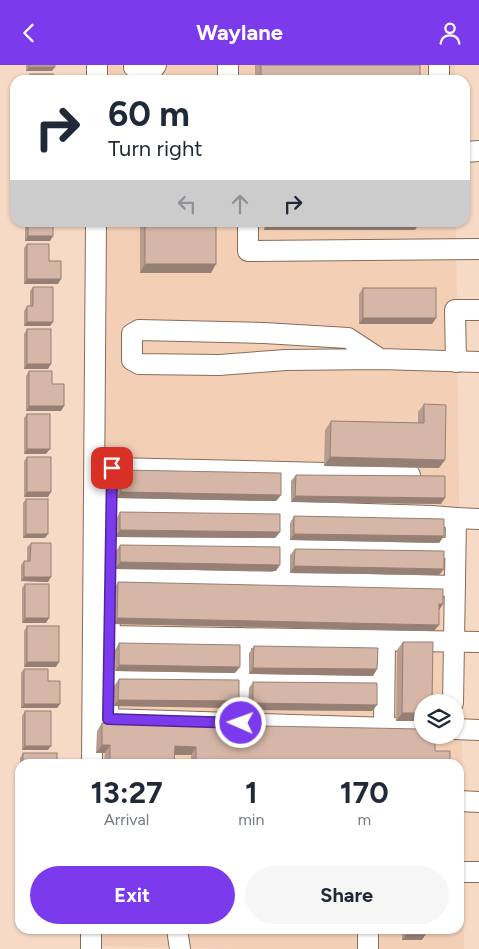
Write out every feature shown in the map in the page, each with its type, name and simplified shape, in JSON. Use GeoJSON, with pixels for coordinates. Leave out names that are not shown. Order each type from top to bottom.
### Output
{"type":"FeatureCollection","features":[{"type":"Feature","properties":{"kind":"lane"},"geometry":{"type":"LineString","coordinates":[[134,65],[143,73],[151,72],[156,65]]}},
{"type":"Feature","properties":{"kind":"lane"},"geometry":{"type":"LineString","coordinates":[[92,759],[96,227]]}},
{"type":"Feature","properties":{"kind":"lane"},"geometry":{"type":"LineString","coordinates":[[248,227],[248,251],[479,249]]}},
{"type":"Feature","properties":{"kind":"lane"},"geometry":{"type":"LineString","coordinates":[[456,362],[456,310],[479,310]]}},
{"type":"Feature","properties":{"kind":"lane"},"geometry":{"type":"LineString","coordinates":[[380,359],[348,338],[139,329],[132,334],[132,360],[139,364],[219,365],[286,360],[380,359],[479,362]]}},
{"type":"Feature","properties":{"kind":"lane"},"geometry":{"type":"LineString","coordinates":[[410,475],[112,468],[108,719],[414,729]]}},
{"type":"Feature","properties":{"kind":"lane"},"geometry":{"type":"LineString","coordinates":[[283,582],[284,472]]}},
{"type":"Feature","properties":{"kind":"lane"},"geometry":{"type":"LineString","coordinates":[[112,506],[479,519]]}},
{"type":"Feature","properties":{"kind":"lane"},"geometry":{"type":"LineString","coordinates":[[453,694],[456,518]]}},
{"type":"Feature","properties":{"kind":"lane"},"geometry":{"type":"LineString","coordinates":[[111,541],[455,548]]}},
{"type":"Feature","properties":{"kind":"lane"},"geometry":{"type":"LineString","coordinates":[[110,578],[455,586]]}},
{"type":"Feature","properties":{"kind":"lane"},"geometry":{"type":"LineString","coordinates":[[109,636],[479,642]]}},
{"type":"Feature","properties":{"kind":"lane"},"geometry":{"type":"LineString","coordinates":[[241,723],[242,638]]}},
{"type":"Feature","properties":{"kind":"lane"},"geometry":{"type":"LineString","coordinates":[[384,727],[385,641]]}},
{"type":"Feature","properties":{"kind":"lane"},"geometry":{"type":"LineString","coordinates":[[109,676],[384,682]]}},
{"type":"Feature","properties":{"kind":"lane"},"geometry":{"type":"LineString","coordinates":[[464,729],[479,730]]}},
{"type":"Feature","properties":{"kind":"lane"},"geometry":{"type":"LineString","coordinates":[[464,801],[479,802]]}},
{"type":"Feature","properties":{"kind":"lane"},"geometry":{"type":"LineString","coordinates":[[464,872],[479,872]]}},
{"type":"Feature","properties":{"kind":"lane"},"geometry":{"type":"LineString","coordinates":[[91,934],[91,949]]}},
{"type":"Feature","properties":{"kind":"lane"},"geometry":{"type":"LineString","coordinates":[[178,934],[180,949]]}},
{"type":"Feature","properties":{"kind":"lane"},"geometry":{"type":"LineString","coordinates":[[368,934],[368,949]]}},
{"type":"Feature","properties":{"kind":"shaded area"},"geometry":{"type":"Polygon","coordinates":[[[102,65],[455,65],[455,75],[101,75],[102,65]]]}},
{"type":"Feature","properties":{"kind":"shaded area"},"geometry":{"type":"Polygon","coordinates":[[[100,227],[456,227],[461,694],[414,694],[414,744],[462,744],[462,759],[96,759],[100,227]]]}},
{"type":"Feature","properties":{"kind":"shaded area"},"geometry":{"type":"Polygon","coordinates":[[[95,934],[464,934],[464,949],[232,949],[95,946],[95,934]]]}},
{"type":"Feature","properties":{"kind":"building"},"geometry":{"type":"Polygon","coordinates":[[[29,65],[55,65],[55,67],[29,67],[29,65]]]}},
{"type":"Feature","properties":{"kind":"building"},"geometry":{"type":"Polygon","coordinates":[[[261,65],[420,65],[420,75],[261,75],[261,65]]]}},
{"type":"Feature","properties":{"kind":"building"},"geometry":{"type":"Polygon","coordinates":[[[30,74],[53,74],[53,75],[30,74]]]}},
{"type":"Feature","properties":{"kind":"building"},"geometry":{"type":"Polygon","coordinates":[[[28,227],[53,227],[53,236],[28,236],[28,227]]]}},
{"type":"Feature","properties":{"kind":"building"},"geometry":{"type":"Polygon","coordinates":[[[145,227],[216,227],[216,264],[145,264],[145,227]]]}},
{"type":"Feature","properties":{"kind":"building"},"geometry":{"type":"Polygon","coordinates":[[[27,244],[49,244],[49,261],[61,261],[61,279],[27,279],[27,244]]]}},
{"type":"Feature","properties":{"kind":"building"},"geometry":{"type":"Polygon","coordinates":[[[33,287],[53,287],[53,322],[27,322],[27,306],[33,306],[33,287]]]}},
{"type":"Feature","properties":{"kind":"building"},"geometry":{"type":"Polygon","coordinates":[[[363,288],[436,288],[436,318],[363,318],[363,288]]]}},
{"type":"Feature","properties":{"kind":"building"},"geometry":{"type":"Polygon","coordinates":[[[27,329],[51,329],[51,364],[27,364],[27,329]]]}},
{"type":"Feature","properties":{"kind":"building"},"geometry":{"type":"Polygon","coordinates":[[[29,371],[52,371],[52,384],[64,384],[64,406],[29,406],[29,371]]]}},
{"type":"Feature","properties":{"kind":"building"},"geometry":{"type":"Polygon","coordinates":[[[424,404],[446,405],[445,460],[330,457],[331,421],[424,423],[424,404]]]}},
{"type":"Feature","properties":{"kind":"building"},"geometry":{"type":"Polygon","coordinates":[[[27,414],[50,414],[50,449],[27,449],[27,414]]]}},
{"type":"Feature","properties":{"kind":"building"},"geometry":{"type":"Polygon","coordinates":[[[27,457],[51,457],[51,492],[27,492],[27,457]]]}},
{"type":"Feature","properties":{"kind":"building"},"geometry":{"type":"Polygon","coordinates":[[[121,470],[281,473],[281,495],[121,492],[121,470]]]}},
{"type":"Feature","properties":{"kind":"building"},"geometry":{"type":"Polygon","coordinates":[[[296,475],[445,476],[445,498],[295,496],[296,475]]]}},
{"type":"Feature","properties":{"kind":"building"},"geometry":{"type":"Polygon","coordinates":[[[26,499],[48,499],[48,534],[26,534],[26,499]]]}},
{"type":"Feature","properties":{"kind":"building"},"geometry":{"type":"Polygon","coordinates":[[[120,512],[280,514],[280,532],[120,530],[120,512]]]}},
{"type":"Feature","properties":{"kind":"building"},"geometry":{"type":"Polygon","coordinates":[[[294,516],[444,519],[444,536],[294,534],[294,516]]]}},
{"type":"Feature","properties":{"kind":"building"},"geometry":{"type":"Polygon","coordinates":[[[31,543],[51,543],[51,577],[24,577],[24,561],[30,561],[31,543]]]}},
{"type":"Feature","properties":{"kind":"building"},"geometry":{"type":"Polygon","coordinates":[[[120,545],[280,547],[280,565],[120,562],[120,545]]]}},
{"type":"Feature","properties":{"kind":"building"},"geometry":{"type":"Polygon","coordinates":[[[295,549],[444,551],[444,569],[294,566],[295,549]]]}},
{"type":"Feature","properties":{"kind":"building"},"geometry":{"type":"Polygon","coordinates":[[[118,582],[443,589],[443,604],[439,604],[439,625],[117,618],[118,582]]]}},
{"type":"Feature","properties":{"kind":"building"},"geometry":{"type":"Polygon","coordinates":[[[25,584],[49,584],[49,618],[25,618],[25,584]]]}},
{"type":"Feature","properties":{"kind":"building"},"geometry":{"type":"Polygon","coordinates":[[[27,626],[59,626],[59,662],[27,662],[27,626]]]}},
{"type":"Feature","properties":{"kind":"building"},"geometry":{"type":"Polygon","coordinates":[[[403,642],[433,642],[432,694],[414,694],[414,713],[402,713],[403,642]]]}},
{"type":"Feature","properties":{"kind":"building"},"geometry":{"type":"Polygon","coordinates":[[[119,643],[240,645],[240,667],[119,665],[119,643]]]}},
{"type":"Feature","properties":{"kind":"building"},"geometry":{"type":"Polygon","coordinates":[[[254,646],[378,648],[377,669],[253,668],[254,646]]]}},
{"type":"Feature","properties":{"kind":"building"},"geometry":{"type":"Polygon","coordinates":[[[24,669],[48,669],[48,681],[60,681],[60,704],[24,704],[24,669]]]}},
{"type":"Feature","properties":{"kind":"building"},"geometry":{"type":"Polygon","coordinates":[[[119,679],[239,680],[239,701],[118,700],[119,679]]]}},
{"type":"Feature","properties":{"kind":"building"},"geometry":{"type":"Polygon","coordinates":[[[253,682],[377,683],[377,705],[253,703],[253,682]]]}},
{"type":"Feature","properties":{"kind":"building"},"geometry":{"type":"Polygon","coordinates":[[[25,711],[51,711],[51,746],[25,746],[25,711]]]}},
{"type":"Feature","properties":{"kind":"building"},"geometry":{"type":"Polygon","coordinates":[[[102,723],[414,729],[414,744],[435,744],[435,751],[450,751],[450,759],[196,759],[196,747],[175,746],[174,759],[110,759],[110,745],[102,745],[102,723]]]}},
{"type":"Feature","properties":{"kind":"building"},"geometry":{"type":"Polygon","coordinates":[[[23,753],[57,753],[57,759],[23,759],[23,753]]]}},
{"type":"Feature","properties":{"kind":"building"},"geometry":{"type":"Polygon","coordinates":[[[406,934],[425,934],[425,935],[406,934]]]}},
{"type":"Feature","properties":{"kind":"route"},"geometry":{"type":"LineString","coordinates":[[112,468],[108,719],[241,723]]}}]}
